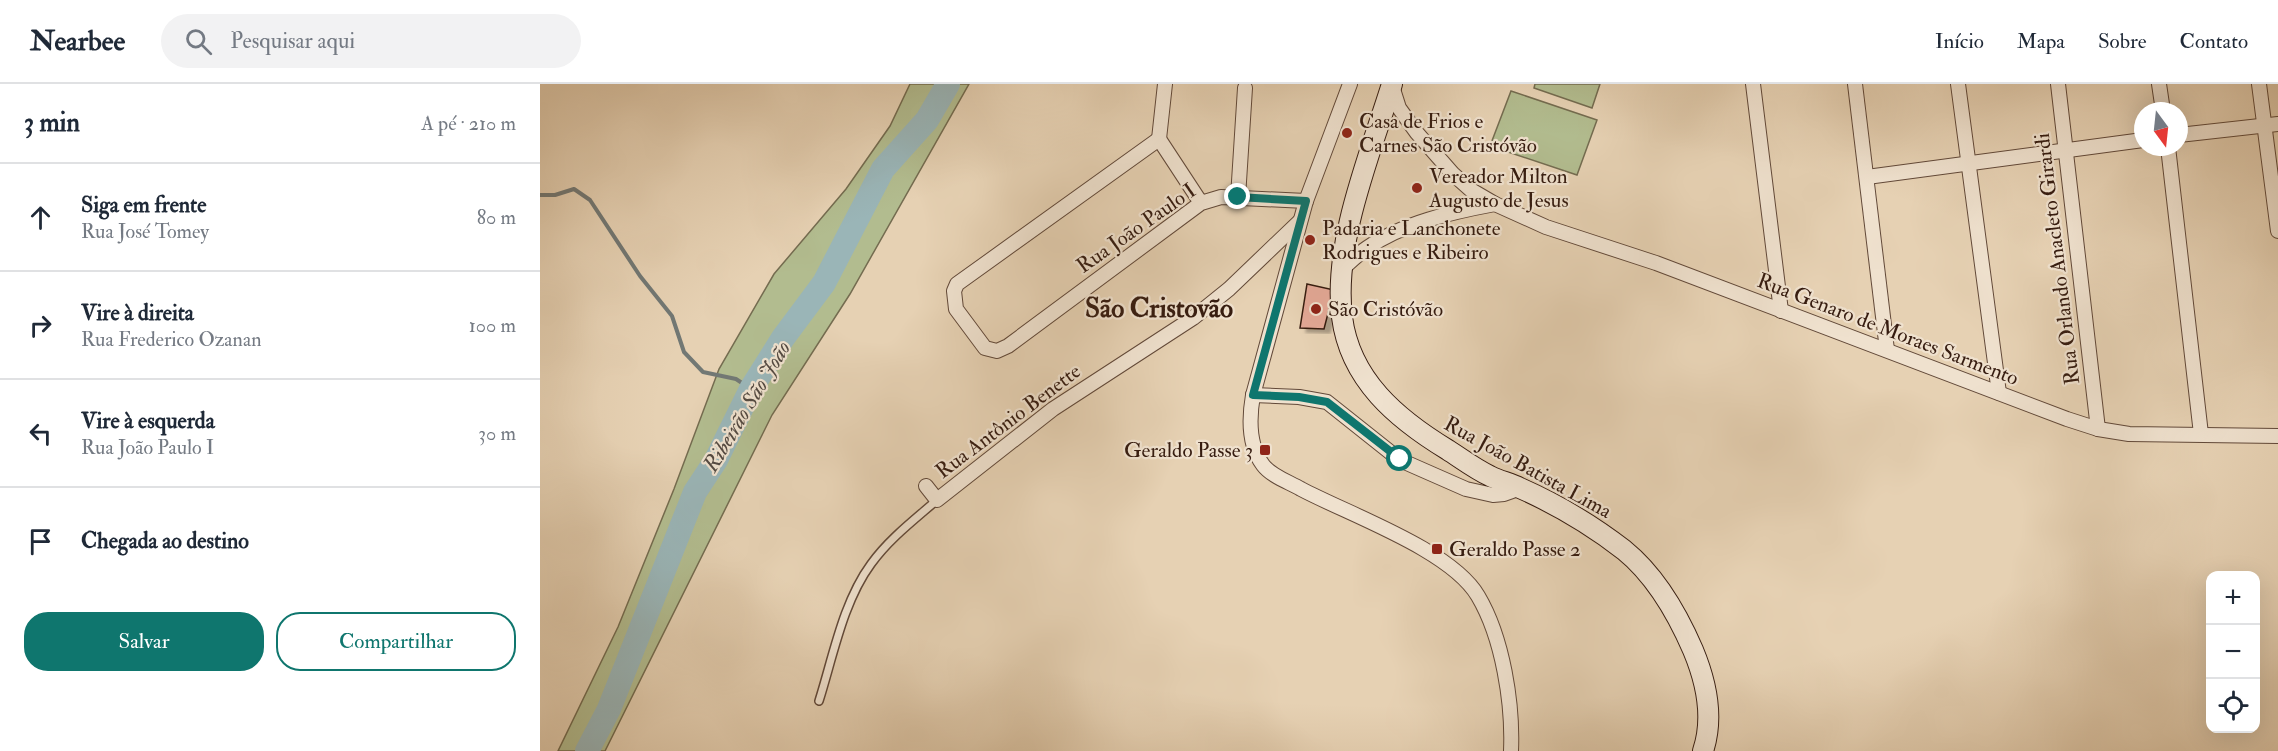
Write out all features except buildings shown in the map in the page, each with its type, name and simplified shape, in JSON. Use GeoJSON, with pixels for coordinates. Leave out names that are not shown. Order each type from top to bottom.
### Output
{"type":"FeatureCollection","features":[{"type":"Feature","properties":{"kind":"street"},"geometry":{"type":"LineString","coordinates":[[1165,84],[1158,139],[1201,203]]}},
{"type":"Feature","properties":{"kind":"street"},"geometry":{"type":"LineString","coordinates":[[1350,84],[1306,201],[1253,395],[1250,412],[1252,438],[1256,454],[1264,467],[1327,503],[1421,547],[1458,573],[1478,596],[1492,627],[1501,659],[1510,707],[1511,751]]}},
{"type":"Feature","properties":{"kind":"street"},"geometry":{"type":"LineString","coordinates":[[1753,84],[1781,311]]}},
{"type":"Feature","properties":{"kind":"street"},"geometry":{"type":"LineString","coordinates":[[1855,84],[1887,350]]}},
{"type":"Feature","properties":{"kind":"street"},"geometry":{"type":"LineString","coordinates":[[1958,84],[1998,393]]}},
{"type":"Feature","properties":{"kind":"street","name":"Rua Orlando Anacleto Girardi"},"geometry":{"type":"LineString","coordinates":[[2058,84],[2098,429]]}},
{"type":"Feature","properties":{"kind":"street"},"geometry":{"type":"LineString","coordinates":[[2159,84],[2162,102]]}},
{"type":"Feature","properties":{"kind":"street"},"geometry":{"type":"LineString","coordinates":[[2259,84],[2271,125],[2278,231]]}},
{"type":"Feature","properties":{"kind":"street","name":"Rua Genaro de Moraes Sarmento"},"geometry":{"type":"LineString","coordinates":[[1392,85],[1399,108],[1453,174],[1471,190],[1495,204],[1545,227],[1656,263],[2098,429],[2129,434],[2278,436]]}},
{"type":"Feature","properties":{"kind":"street","name":"Rua João Batista Lima"},"geometry":{"type":"LineString","coordinates":[[1392,85],[1353,213],[1342,269],[1342,317],[1348,341],[1369,385],[1386,405],[1414,430],[1491,476],[1521,488],[1593,527],[1626,552],[1652,577],[1683,626],[1701,675],[1709,714],[1708,737],[1703,751]]}},
{"type":"Feature","properties":{"kind":"street"},"geometry":{"type":"LineString","coordinates":[[1238,197],[1245,88]]}},
{"type":"Feature","properties":{"kind":"street"},"geometry":{"type":"LineString","coordinates":[[2188,134],[2271,125]]}},
{"type":"Feature","properties":{"kind":"street","name":"Rua João Paulo I"},"geometry":{"type":"LineString","coordinates":[[1158,139],[957,284],[954,291],[956,309],[985,348],[997,351],[1008,346],[1201,203],[1221,197],[1306,201]]}},
{"type":"Feature","properties":{"kind":"street"},"geometry":{"type":"LineString","coordinates":[[1867,177],[2134,141]]}},
{"type":"Feature","properties":{"kind":"street"},"geometry":{"type":"LineString","coordinates":[[2169,156],[2201,434]]}},
{"type":"Feature","properties":{"kind":"street"},"geometry":{"type":"LineString","coordinates":[[1342,269],[1366,248],[1391,234],[1435,219],[1495,204]]}},
{"type":"Feature","properties":{"kind":"street","name":"Rua Antônio Benette"},"geometry":{"type":"LineString","coordinates":[[937,500],[1053,409],[1193,318],[1229,288],[1301,220]]}},
{"type":"Feature","properties":{"kind":"street"},"geometry":{"type":"LineString","coordinates":[[1253,395],[1299,397],[1327,402],[1400,459],[1466,489],[1492,495],[1521,488]]}},
{"type":"Feature","properties":{"kind":"street"},"geometry":{"type":"LineString","coordinates":[[926,486],[937,500]]}},
{"type":"Feature","properties":{"kind":"lane"},"geometry":{"type":"LineString","coordinates":[[819,701],[845,618],[855,593],[870,566],[895,537],[937,500]]}},
{"type":"Feature","properties":{"kind":"green space"},"geometry":{"type":"Polygon","coordinates":[[[910,84],[969,84],[850,294],[772,415],[605,751],[558,751],[618,627],[674,489],[719,369],[774,274],[846,189],[890,126],[910,84]]]}},
{"type":"Feature","properties":{"kind":"green space"},"geometry":{"type":"Polygon","coordinates":[[[1535,84],[1600,84],[1592,108],[1534,88],[1535,84]]]}},
{"type":"Feature","properties":{"kind":"green space"},"geometry":{"type":"Polygon","coordinates":[[[1511,91],[1597,120],[1577,175],[1490,146],[1511,91]]]}},
{"type":"Feature","properties":{"kind":"waterway","name":"Ribeirão São João"},"geometry":{"type":"LineString","coordinates":[[587,751],[609,709],[695,492],[716,460],[751,389],[783,338],[824,283],[883,169],[927,120],[948,84]]}},
{"type":"Feature","properties":{"kind":"waterway"},"geometry":{"type":"LineString","coordinates":[[540,195],[555,195],[574,189],[590,200],[640,276],[672,316],[684,352],[703,372],[736,379],[751,389]]}},
{"type":"Feature","properties":{"kind":"place","name":"Casa de Frios e Carnes São Cristóvão"},"geometry":{"type":"Point","coordinates":[1347,133]}},
{"type":"Feature","properties":{"kind":"place","name":"Vereador Milton Augusto de Jesus"},"geometry":{"type":"Point","coordinates":[1417,188]}},
{"type":"Feature","properties":{"kind":"place","name":"Padaria e Lanchonete Rodrigues e Ribeiro"},"geometry":{"type":"Point","coordinates":[1310,240]}},
{"type":"Feature","properties":{"kind":"place","name":"São Cristóvão"},"geometry":{"type":"Point","coordinates":[1316,309]}},
{"type":"Feature","properties":{"kind":"place","name":"Geraldo Passe 3"},"geometry":{"type":"Point","coordinates":[1265,450]}},
{"type":"Feature","properties":{"kind":"place","name":"Geraldo Passe 2"},"geometry":{"type":"Point","coordinates":[1437,549]}},
{"type":"Feature","properties":{"kind":"district","name":"São Cristovão"},"geometry":{"type":"Point","coordinates":[1159,308]}},
{"type":"Feature","properties":{"kind":"route"},"geometry":{"type":"LineString","coordinates":[[1238,197],[1306,201],[1253,395],[1299,397],[1327,402],[1400,459]]}}]}
